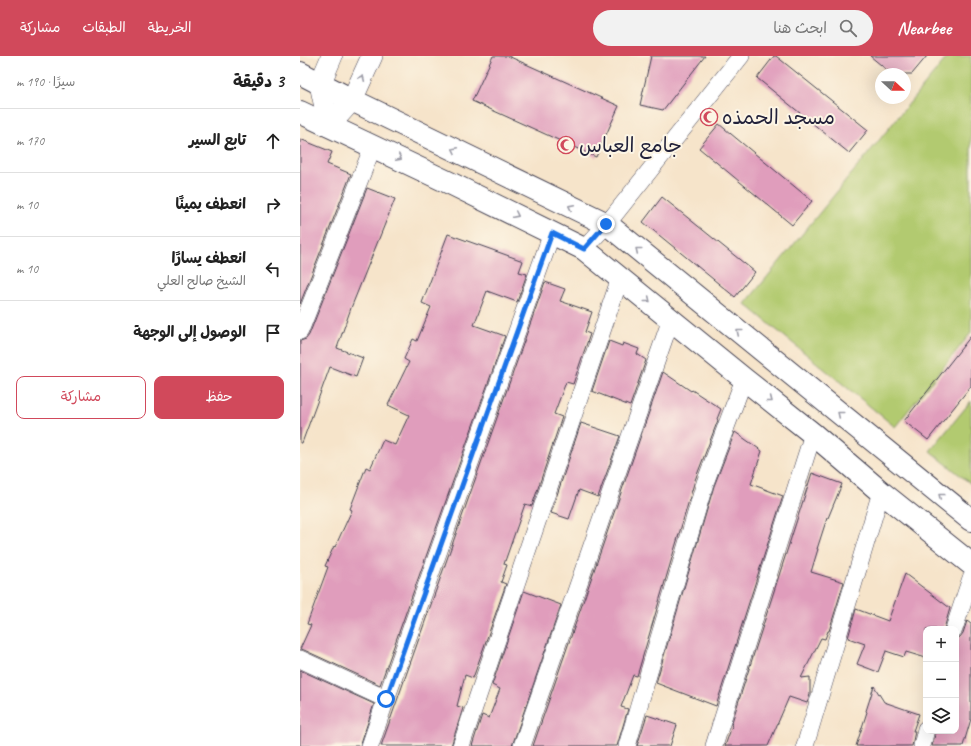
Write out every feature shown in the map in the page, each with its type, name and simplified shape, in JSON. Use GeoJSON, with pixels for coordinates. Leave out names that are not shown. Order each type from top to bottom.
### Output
{"type":"FeatureCollection","features":[{"type":"Feature","properties":{"kind":"main road"},"geometry":{"type":"LineString","coordinates":[[300,73],[352,100],[606,224],[971,520]]}},
{"type":"Feature","properties":{"kind":"main road"},"geometry":{"type":"LineString","coordinates":[[300,112],[584,249],[971,564]]}},
{"type":"Feature","properties":{"kind":"street"},"geometry":{"type":"LineString","coordinates":[[329,126],[320,84],[332,56]]}},
{"type":"Feature","properties":{"kind":"street"},"geometry":{"type":"LineString","coordinates":[[329,126],[352,100],[372,56]]}},
{"type":"Feature","properties":{"kind":"street"},"geometry":{"type":"LineString","coordinates":[[584,249],[606,224],[741,56]]}},
{"type":"Feature","properties":{"kind":"street"},"geometry":{"type":"LineString","coordinates":[[300,331],[373,146]]}},
{"type":"Feature","properties":{"kind":"street"},"geometry":{"type":"LineString","coordinates":[[370,746],[552,233]]}},
{"type":"Feature","properties":{"kind":"street"},"geometry":{"type":"LineString","coordinates":[[461,746],[620,278]]}},
{"type":"Feature","properties":{"kind":"street"},"geometry":{"type":"LineString","coordinates":[[522,746],[671,319]]}},
{"type":"Feature","properties":{"kind":"street"},"geometry":{"type":"LineString","coordinates":[[627,746],[706,483],[744,379]]}},
{"type":"Feature","properties":{"kind":"street"},"geometry":{"type":"LineString","coordinates":[[714,746],[813,434]]}},
{"type":"Feature","properties":{"kind":"street"},"geometry":{"type":"LineString","coordinates":[[805,746],[881,492]]}},
{"type":"Feature","properties":{"kind":"street"},"geometry":{"type":"LineString","coordinates":[[955,626],[971,578]]}},
{"type":"Feature","properties":{"kind":"street"},"geometry":{"type":"LineString","coordinates":[[300,659],[386,699]]}},
{"type":"Feature","properties":{"kind":"street"},"geometry":{"type":"LineString","coordinates":[[922,746],[925,734]]}},
{"type":"Feature","properties":{"kind":"green space"},"geometry":{"type":"Polygon","coordinates":[[[948,56],[971,56],[971,333],[895,427],[745,304],[909,104],[911,104],[911,101],[948,56]]]}},
{"type":"Feature","properties":{"kind":"green space"},"geometry":{"type":"Polygon","coordinates":[[[971,401],[971,484],[930,451],[971,401]]]}},
{"type":"Feature","properties":{"kind":"building"},"geometry":{"type":"Polygon","coordinates":[[[493,56],[508,56],[619,106],[596,157],[472,101],[493,56]]]}},
{"type":"Feature","properties":{"kind":"building","name":"جامع العباس"},"geometry":{"type":"Polygon","coordinates":[[[651,56],[705,56],[663,110],[640,105],[651,56]]]}},
{"type":"Feature","properties":{"kind":"building"},"geometry":{"type":"Polygon","coordinates":[[[774,56],[776,56],[868,130],[849,153],[757,78],[774,56]]]}},
{"type":"Feature","properties":{"kind":"building"},"geometry":{"type":"Polygon","coordinates":[[[870,56],[927,56],[912,74],[911,68],[885,68],[870,56]]]}},
{"type":"Feature","properties":{"kind":"building"},"geometry":{"type":"Polygon","coordinates":[[[719,124],[812,201],[792,225],[699,148],[719,124]]]}},
{"type":"Feature","properties":{"kind":"building"},"geometry":{"type":"Polygon","coordinates":[[[300,139],[332,152],[327,164],[351,174],[300,304],[300,139]]]}},
{"type":"Feature","properties":{"kind":"building"},"geometry":{"type":"Polygon","coordinates":[[[367,188],[395,199],[351,308],[337,348],[363,358],[356,377],[330,367],[302,443],[300,443],[300,341],[306,339],[309,335],[367,188]]]}},
{"type":"Feature","properties":{"kind":"building"},"geometry":{"type":"Polygon","coordinates":[[[662,197],[755,272],[735,297],[643,222],[662,197]]]}},
{"type":"Feature","properties":{"kind":"building"},"geometry":{"type":"Polygon","coordinates":[[[448,234],[523,261],[519,272],[527,274],[517,302],[487,291],[474,325],[505,336],[380,685],[300,649],[311,625],[307,624],[328,567],[325,566],[352,510],[350,509],[366,467],[370,469],[383,440],[395,445],[409,415],[388,405],[409,362],[404,359],[413,339],[417,341],[431,307],[422,303],[448,234]]]}},
{"type":"Feature","properties":{"kind":"building"},"geometry":{"type":"Polygon","coordinates":[[[545,282],[565,289],[560,301],[592,312],[585,332],[590,334],[573,384],[566,382],[554,414],[562,417],[532,506],[525,504],[504,564],[507,565],[501,582],[506,584],[473,678],[465,675],[457,706],[463,708],[451,746],[381,746],[545,282]]]}},
{"type":"Feature","properties":{"kind":"building"},"geometry":{"type":"Polygon","coordinates":[[[971,336],[971,386],[928,440],[904,421],[971,336]]]}},
{"type":"Feature","properties":{"kind":"building"},"geometry":{"type":"Polygon","coordinates":[[[609,341],[622,346],[623,343],[639,349],[637,354],[646,360],[630,406],[592,391],[609,341]]]}},
{"type":"Feature","properties":{"kind":"building"},"geometry":{"type":"Polygon","coordinates":[[[663,372],[721,409],[695,480],[637,676],[633,675],[621,707],[628,709],[617,746],[533,746],[663,372]]]}},
{"type":"Feature","properties":{"kind":"building"},"geometry":{"type":"Polygon","coordinates":[[[581,423],[620,436],[598,497],[579,490],[569,519],[551,513],[581,423]]]}},
{"type":"Feature","properties":{"kind":"building"},"geometry":{"type":"Polygon","coordinates":[[[735,432],[762,451],[751,484],[783,496],[716,706],[656,683],[714,486],[735,432]]]}},
{"type":"Feature","properties":{"kind":"building"},"geometry":{"type":"Polygon","coordinates":[[[812,473],[842,484],[827,518],[811,572],[844,582],[829,631],[825,639],[821,638],[801,678],[810,677],[809,698],[807,703],[789,697],[768,746],[725,746],[732,726],[731,725],[812,473]]]}},
{"type":"Feature","properties":{"kind":"building"},"geometry":{"type":"Polygon","coordinates":[[[905,574],[950,608],[945,626],[923,626],[923,657],[906,652],[904,657],[886,651],[878,672],[857,664],[865,644],[848,638],[856,609],[888,621],[905,574]]]}},
{"type":"Feature","properties":{"kind":"building"},"geometry":{"type":"Polygon","coordinates":[[[524,591],[561,605],[512,746],[472,746],[482,715],[489,718],[500,689],[492,685],[524,591]]]}},
{"type":"Feature","properties":{"kind":"building"},"geometry":{"type":"Polygon","coordinates":[[[967,621],[971,624],[971,719],[963,746],[932,746],[935,734],[959,734],[959,638],[963,633],[967,621]]]}},
{"type":"Feature","properties":{"kind":"building"},"geometry":{"type":"Polygon","coordinates":[[[300,670],[374,704],[360,746],[300,746],[300,670]]]}},
{"type":"Feature","properties":{"kind":"building"},"geometry":{"type":"Polygon","coordinates":[[[874,686],[884,702],[919,714],[913,731],[915,731],[912,746],[856,746],[874,686]]]}},
{"type":"Feature","properties":{"kind":"building"},"geometry":{"type":"Polygon","coordinates":[[[647,715],[677,725],[670,746],[637,746],[647,715]]]}},
{"type":"Feature","properties":{"kind":"place","name":"مسجد الحمذه"},"geometry":{"type":"Point","coordinates":[709,117]}},
{"type":"Feature","properties":{"kind":"place","name":"جامع العباس"},"geometry":{"type":"Point","coordinates":[566,145]}},
{"type":"Feature","properties":{"kind":"route"},"geometry":{"type":"LineString","coordinates":[[386,699],[552,233],[584,249],[606,224]]}}]}
